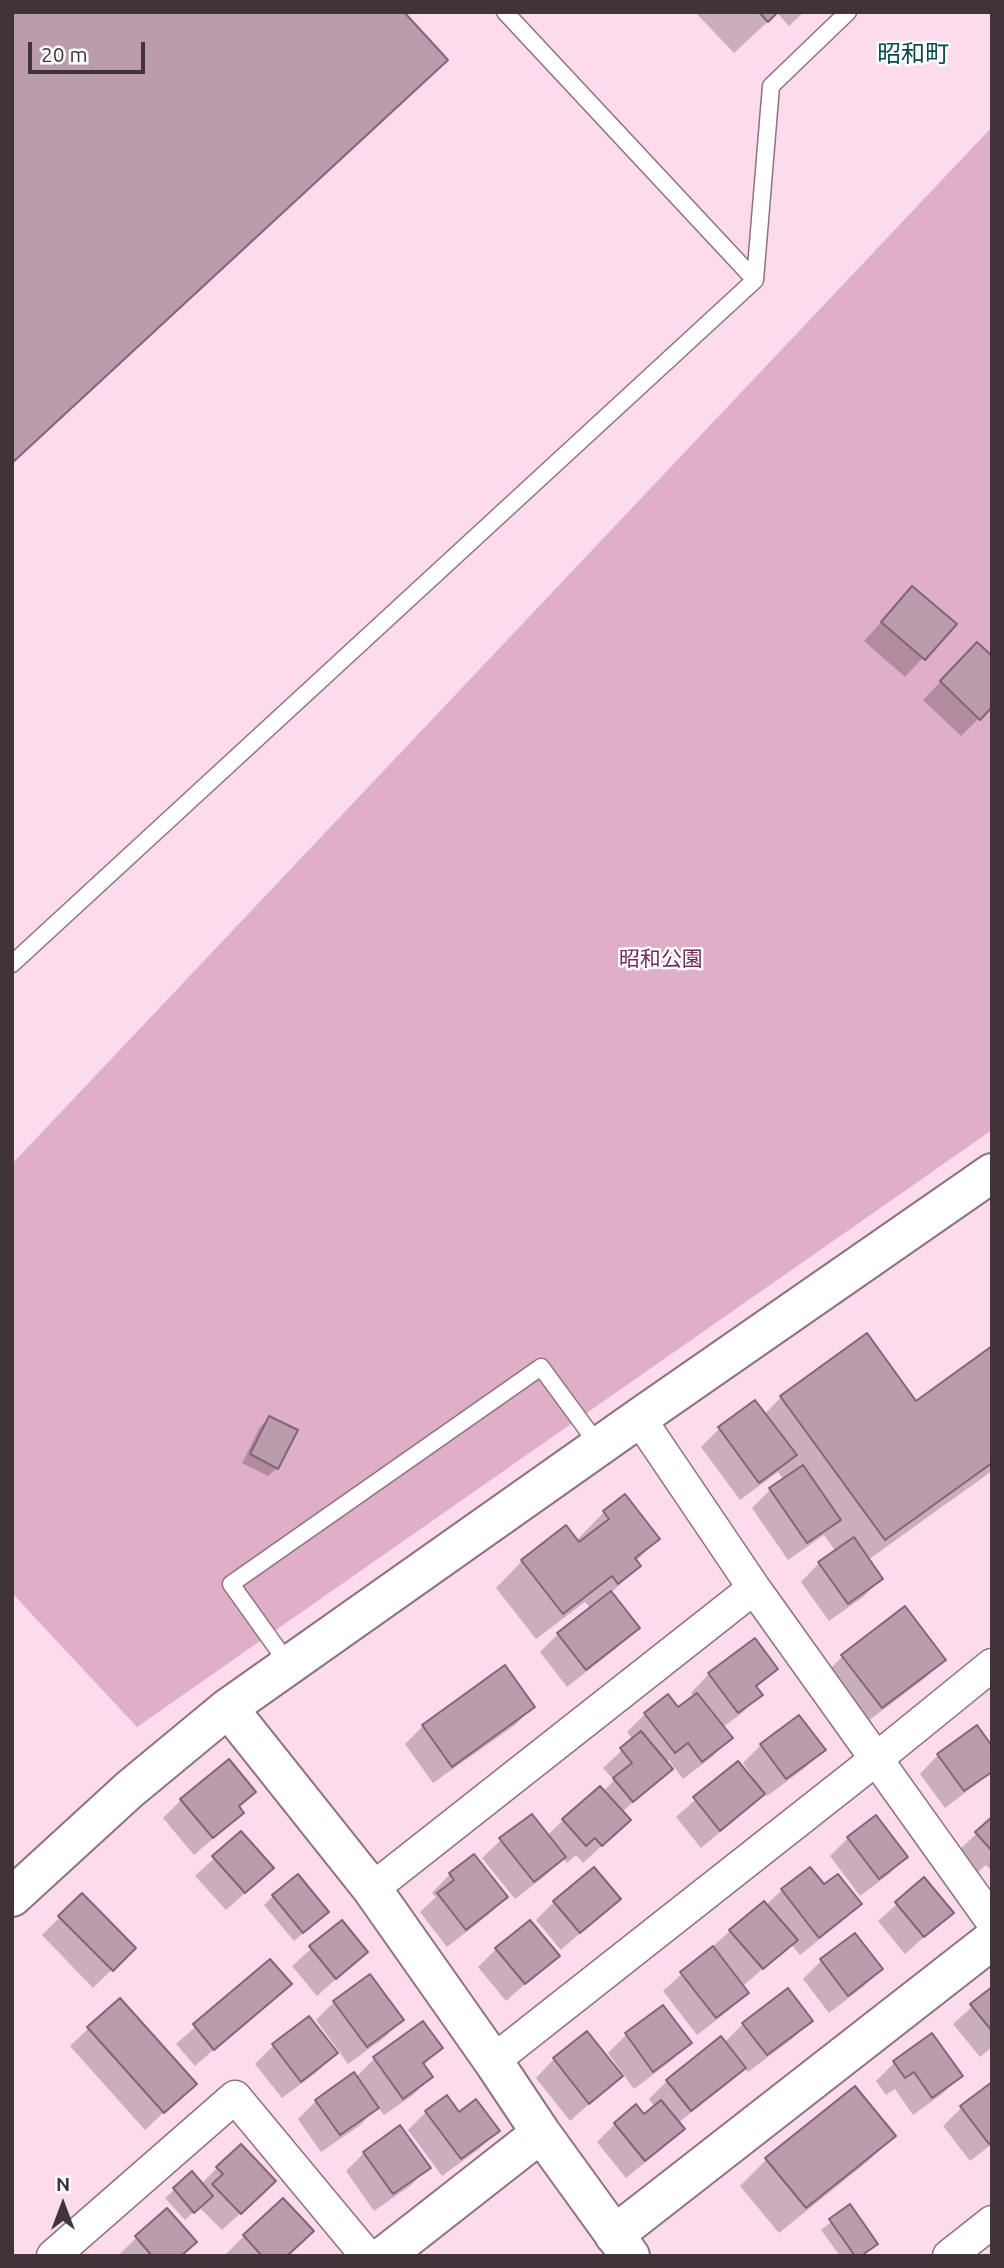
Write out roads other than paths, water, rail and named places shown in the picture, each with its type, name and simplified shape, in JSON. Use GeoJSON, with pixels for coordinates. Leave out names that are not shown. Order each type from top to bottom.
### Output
{"type":"FeatureCollection","features":[{"type":"Feature","properties":{"kind":"street"},"geometry":{"type":"LineString","coordinates":[[12,1897],[130,1789],[228,1708],[992,1173]]}},
{"type":"Feature","properties":{"kind":"street"},"geometry":{"type":"LineString","coordinates":[[639,1418],[754,1588],[992,1921]]}},
{"type":"Feature","properties":{"kind":"street"},"geometry":{"type":"LineString","coordinates":[[372,1889],[754,1588]]}},
{"type":"Feature","properties":{"kind":"street"},"geometry":{"type":"LineString","coordinates":[[493,2061],[992,1665]]}},
{"type":"Feature","properties":{"kind":"street"},"geometry":{"type":"LineString","coordinates":[[228,1708],[372,1889],[622,2245],[992,1940]]}},
{"type":"Feature","properties":{"kind":"street"},"geometry":{"type":"LineString","coordinates":[[53,2256],[235,2097],[367,2256]]}},
{"type":"Feature","properties":{"kind":"street"},"geometry":{"type":"LineString","coordinates":[[384,2256],[541,2133]]}},
{"type":"Feature","properties":{"kind":"street"},"geometry":{"type":"LineString","coordinates":[[949,2256],[992,2222]]}},
{"type":"Feature","properties":{"kind":"lane"},"geometry":{"type":"LineString","coordinates":[[505,12],[755,280]]}},
{"type":"Feature","properties":{"kind":"lane"},"geometry":{"type":"LineString","coordinates":[[12,964],[755,280],[771,86],[848,12]]}},
{"type":"Feature","properties":{"kind":"lane"},"geometry":{"type":"LineString","coordinates":[[289,1665],[231,1584],[541,1367],[599,1446]]}},
{"type":"Feature","properties":{"kind":"district","name":"昭和町"},"geometry":{"type":"Point","coordinates":[913,54]}},
{"type":"Feature","properties":{"kind":"park label","name":"昭和公園"},"geometry":{"type":"Point","coordinates":[661,959]}}]}
